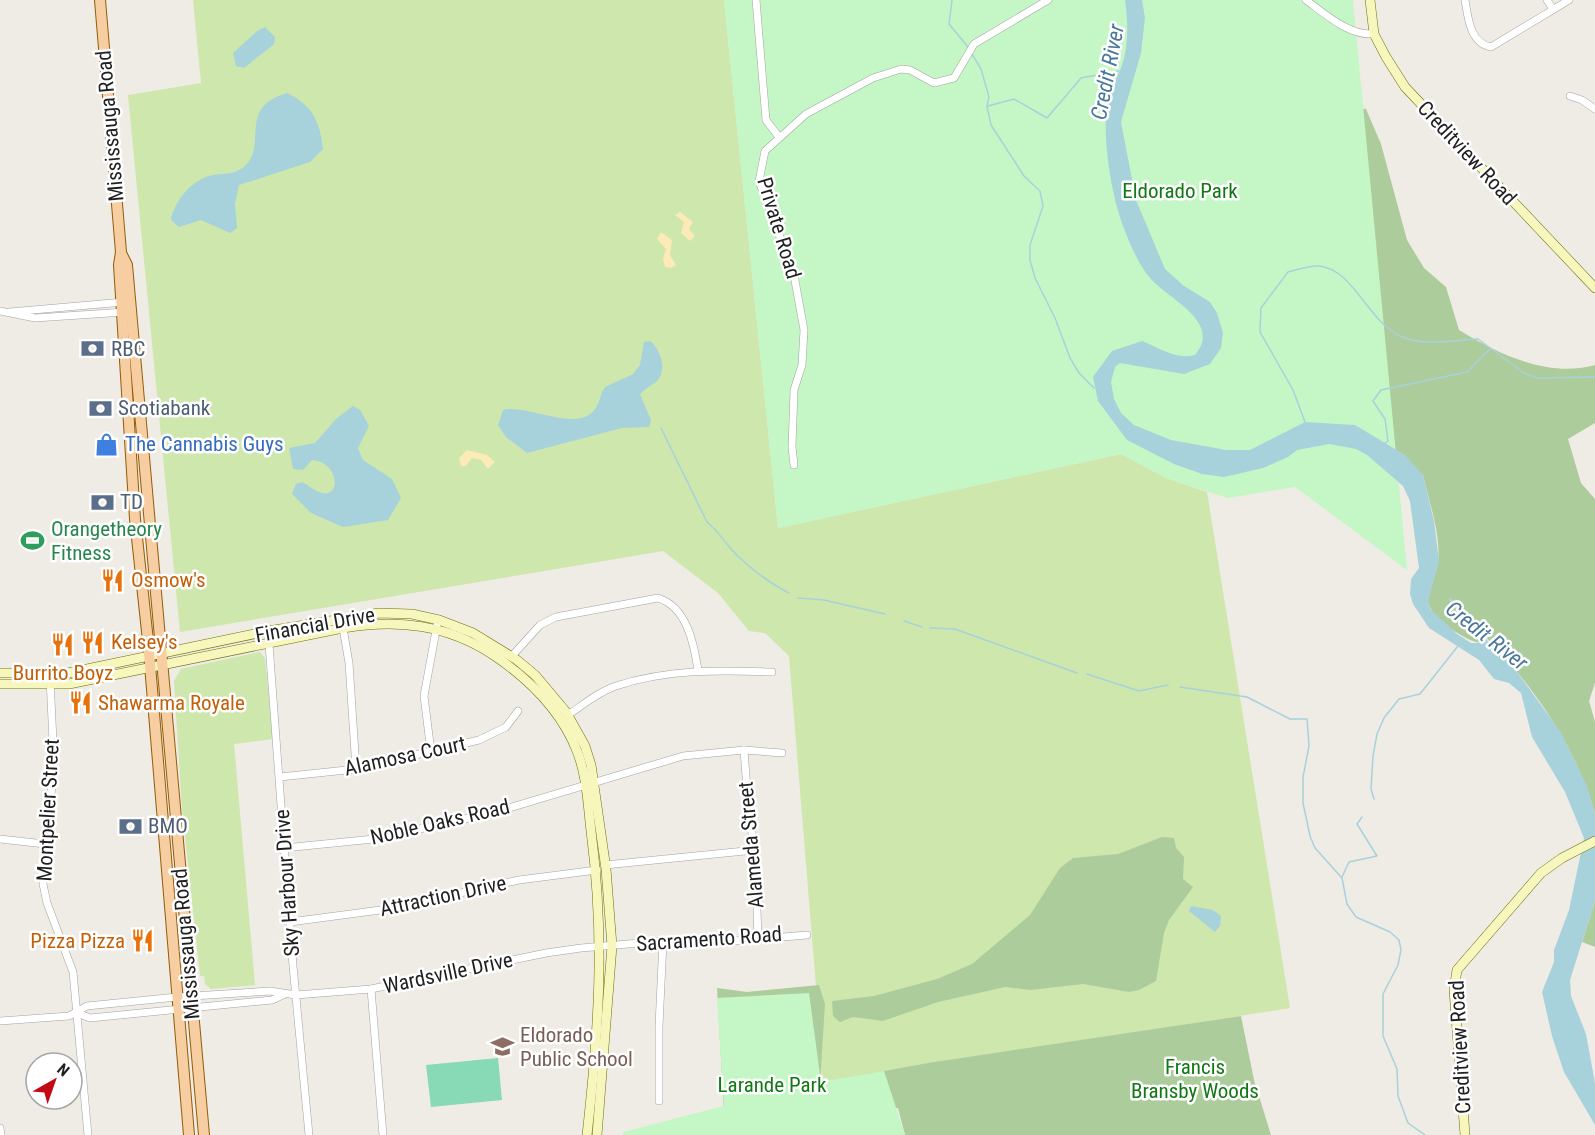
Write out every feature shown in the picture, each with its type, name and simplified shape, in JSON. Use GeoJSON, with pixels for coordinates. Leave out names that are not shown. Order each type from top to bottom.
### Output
{"type":"FeatureCollection","features":[{"type":"Feature","properties":{"kind":"main road","name":"Mississauga Road"},"geometry":{"type":"LineString","coordinates":[[100,0],[121,252],[119,265],[127,307],[151,521],[155,661],[177,998],[189,1135]]}},
{"type":"Feature","properties":{"kind":"main road","name":"Mississauga Road"},"geometry":{"type":"LineString","coordinates":[[127,307],[135,519],[155,661],[204,1135]]}},
{"type":"Feature","properties":{"kind":"street"},"geometry":{"type":"LineString","coordinates":[[756,0],[766,120],[779,136]]}},
{"type":"Feature","properties":{"kind":"street","name":"Private Road"},"geometry":{"type":"LineString","coordinates":[[795,465],[792,447],[794,400],[803,355],[802,312],[780,232],[759,181],[765,151],[806,114],[873,78],[901,69],[910,70],[934,83],[954,78],[974,44],[1048,0]]}},
{"type":"Feature","properties":{"kind":"street"},"geometry":{"type":"LineString","coordinates":[[1306,0],[1333,20],[1362,35],[1374,34]]}},
{"type":"Feature","properties":{"kind":"street","name":"Creditview Road"},"geometry":{"type":"LineString","coordinates":[[1370,0],[1374,34],[1406,87],[1595,288]]}},
{"type":"Feature","properties":{"kind":"street"},"geometry":{"type":"LineString","coordinates":[[1465,0],[1473,34],[1482,44],[1491,46],[1569,0]]}},
{"type":"Feature","properties":{"kind":"street"},"geometry":{"type":"LineString","coordinates":[[1547,0],[1553,9]]}},
{"type":"Feature","properties":{"kind":"street"},"geometry":{"type":"LineString","coordinates":[[1570,96],[1582,100],[1595,109]]}},
{"type":"Feature","properties":{"kind":"street"},"geometry":{"type":"LineString","coordinates":[[4,311],[35,318],[127,307]]}},
{"type":"Feature","properties":{"kind":"street"},"geometry":{"type":"LineString","coordinates":[[512,656],[532,633],[555,617],[658,598],[673,605],[690,632],[698,670]]}},
{"type":"Feature","properties":{"kind":"street","name":"Financial Drive"},"geometry":{"type":"LineString","coordinates":[[0,684],[69,684],[268,632],[379,613],[412,614],[439,620],[473,633],[512,656],[535,675],[568,715],[585,746],[612,946],[597,1135]]}},
{"type":"Feature","properties":{"kind":"street"},"geometry":{"type":"LineString","coordinates":[[431,752],[424,696],[439,620]]}},
{"type":"Feature","properties":{"kind":"street","name":"Financial Drive"},"geometry":{"type":"LineString","coordinates":[[0,673],[68,673],[269,643],[343,628],[387,622],[409,623],[470,641],[513,668],[538,691],[566,729],[589,782]]}},
{"type":"Feature","properties":{"kind":"street"},"geometry":{"type":"LineString","coordinates":[[343,628],[349,663],[356,769]]}},
{"type":"Feature","properties":{"kind":"street","name":"Sky Harbour Drive"},"geometry":{"type":"LineString","coordinates":[[268,632],[309,1135]]}},
{"type":"Feature","properties":{"kind":"street"},"geometry":{"type":"LineString","coordinates":[[568,715],[614,687],[698,670],[772,672]]}},
{"type":"Feature","properties":{"kind":"street","name":"Montpelier Street"},"geometry":{"type":"LineString","coordinates":[[50,674],[54,762],[42,872],[44,890],[72,967],[88,1135]]}},
{"type":"Feature","properties":{"kind":"street","name":"Alamosa Court"},"geometry":{"type":"LineString","coordinates":[[280,777],[356,769],[431,752],[494,734],[506,727],[518,711]]}},
{"type":"Feature","properties":{"kind":"street","name":"Noble Oaks Road"},"geometry":{"type":"LineString","coordinates":[[284,848],[374,839],[492,813],[589,782],[683,756],[744,750],[782,753]]}},
{"type":"Feature","properties":{"kind":"street","name":"Alameda Street"},"geometry":{"type":"LineString","coordinates":[[744,750],[749,816],[755,850],[758,939]]}},
{"type":"Feature","properties":{"kind":"street"},"geometry":{"type":"LineString","coordinates":[[0,839],[45,844]]}},
{"type":"Feature","properties":{"kind":"street","name":"Creditview Road"},"geometry":{"type":"LineString","coordinates":[[1465,1135],[1454,990],[1457,970],[1541,873],[1575,850],[1595,841]]}},
{"type":"Feature","properties":{"kind":"street","name":"Attraction Drive"},"geometry":{"type":"LineString","coordinates":[[290,922],[388,909],[519,880],[755,850]]}},
{"type":"Feature","properties":{"kind":"street","name":"Financial Drive"},"geometry":{"type":"LineString","coordinates":[[587,1135],[595,1073],[601,947],[601,868]]}},
{"type":"Feature","properties":{"kind":"street","name":"Sacramento Road"},"geometry":{"type":"LineString","coordinates":[[612,946],[663,941],[758,939],[807,934]]}},
{"type":"Feature","properties":{"kind":"street"},"geometry":{"type":"LineString","coordinates":[[659,1101],[659,1026],[663,941]]}},
{"type":"Feature","properties":{"kind":"street","name":"Wardsville Drive"},"geometry":{"type":"LineString","coordinates":[[192,1002],[270,991],[296,995],[371,990],[544,953],[612,946]]}},
{"type":"Feature","properties":{"kind":"street"},"geometry":{"type":"LineString","coordinates":[[371,990],[383,1135]]}},
{"type":"Feature","properties":{"kind":"street","name":"Wardsville Drive"},"geometry":{"type":"LineString","coordinates":[[192,1002],[272,1000],[285,994]]}},
{"type":"Feature","properties":{"kind":"street"},"geometry":{"type":"LineString","coordinates":[[77,1013],[87,1005],[177,998],[192,1002]]}},
{"type":"Feature","properties":{"kind":"street"},"geometry":{"type":"LineString","coordinates":[[0,1021],[77,1013],[90,1018],[178,1009],[192,1002]]}},
{"type":"Feature","properties":{"kind":"street"},"geometry":{"type":"LineString","coordinates":[[0,1128],[1,1135]]}},
{"type":"Feature","properties":{"kind":"green space"},"geometry":{"type":"Polygon","coordinates":[[[193,0],[724,0],[778,528],[1121,454],[1166,478],[1207,492],[1290,1008],[820,1082],[816,986],[789,656],[765,633],[749,631],[718,593],[663,551],[180,632],[128,95],[201,83],[193,0]]]}},
{"type":"Feature","properties":{"kind":"green space","name":"Eldorado Park"},"geometry":{"type":"Polygon","coordinates":[[[724,0],[1353,0],[1407,570],[1295,487],[1228,498],[1166,478],[1121,454],[778,528],[724,0]]]}},
{"type":"Feature","properties":{"kind":"green space"},"geometry":{"type":"Polygon","coordinates":[[[1357,108],[1366,109],[1381,144],[1407,240],[1424,268],[1446,287],[1459,330],[1507,355],[1542,366],[1577,368],[1595,365],[1595,423],[1568,439],[1581,483],[1595,499],[1595,683],[1589,701],[1595,722],[1595,814],[1581,774],[1562,736],[1513,667],[1455,601],[1449,599],[1480,638],[1481,643],[1450,628],[1430,608],[1428,597],[1437,567],[1438,551],[1436,529],[1423,475],[1112,374],[1357,108]]]}},
{"type":"Feature","properties":{"kind":"green space"},"geometry":{"type":"Polygon","coordinates":[[[260,652],[265,658],[273,739],[234,744],[255,985],[211,989],[205,984],[204,976],[200,976],[182,809],[174,681],[181,669],[260,652]]]}},
{"type":"Feature","properties":{"kind":"green space"},"geometry":{"type":"Polygon","coordinates":[[[1162,837],[1174,838],[1176,848],[1184,857],[1183,879],[1193,887],[1169,920],[1164,933],[1156,981],[1139,990],[1129,992],[1083,984],[1030,990],[1005,987],[938,1002],[883,1021],[853,1017],[840,1022],[833,1016],[832,1001],[874,996],[937,979],[972,964],[1030,915],[1060,868],[1073,858],[1118,854],[1162,837]]]}},
{"type":"Feature","properties":{"kind":"green space"},"geometry":{"type":"Polygon","coordinates":[[[1595,901],[1595,947],[1582,942],[1595,901]]]}},
{"type":"Feature","properties":{"kind":"green space","name":"Francis Bransby Woods"},"geometry":{"type":"Polygon","coordinates":[[[819,985],[825,1004],[820,1083],[928,1063],[1241,1016],[1254,1080],[1271,1135],[905,1135],[898,1108],[641,1135],[724,1112],[717,988],[747,992],[819,985]]]}},
{"type":"Feature","properties":{"kind":"green space","name":"Larande Park"},"geometry":{"type":"Polygon","coordinates":[[[809,993],[821,1082],[884,1071],[905,1135],[623,1135],[623,1132],[724,1106],[717,998],[809,993]]]}},
{"type":"Feature","properties":{"kind":"green space"},"geometry":{"type":"Polygon","coordinates":[[[498,1058],[502,1100],[431,1107],[426,1065],[498,1058]]]}},
{"type":"Feature","properties":{"kind":"sand"},"geometry":{"type":"Polygon","coordinates":[[[680,212],[693,222],[689,229],[695,236],[690,241],[681,233],[684,222],[675,215],[680,212]]]}},
{"type":"Feature","properties":{"kind":"sand"},"geometry":{"type":"Polygon","coordinates":[[[661,232],[672,240],[670,255],[676,265],[671,268],[665,267],[663,259],[666,249],[657,239],[661,232]]]}},
{"type":"Feature","properties":{"kind":"sand"},"geometry":{"type":"Polygon","coordinates":[[[467,450],[487,455],[495,462],[488,469],[481,460],[472,458],[466,466],[461,466],[459,458],[467,450]]]}},
{"type":"Feature","properties":{"kind":"water","name":"Credit River"},"geometry":{"type":"Polygon","coordinates":[[[1125,0],[1142,0],[1145,18],[1141,53],[1121,122],[1136,200],[1165,269],[1184,286],[1210,302],[1217,313],[1223,333],[1221,348],[1210,364],[1184,374],[1120,363],[1115,367],[1111,382],[1114,399],[1121,413],[1134,425],[1171,440],[1226,450],[1250,450],[1305,422],[1355,425],[1405,455],[1423,475],[1434,521],[1439,561],[1428,601],[1430,609],[1457,634],[1471,643],[1481,643],[1480,638],[1448,597],[1455,601],[1495,650],[1512,665],[1560,731],[1587,786],[1595,814],[1595,901],[1570,980],[1571,996],[1586,1034],[1595,1083],[1595,1125],[1564,1072],[1552,1036],[1542,992],[1554,962],[1554,950],[1569,910],[1584,838],[1565,792],[1532,737],[1521,693],[1509,683],[1494,679],[1479,660],[1429,628],[1413,604],[1410,594],[1411,579],[1419,568],[1410,501],[1403,486],[1367,455],[1356,449],[1329,444],[1297,450],[1288,457],[1263,468],[1224,477],[1202,474],[1174,464],[1127,440],[1098,401],[1093,377],[1112,351],[1142,341],[1168,353],[1188,356],[1195,355],[1202,343],[1202,332],[1198,322],[1190,312],[1151,279],[1140,263],[1127,237],[1115,201],[1107,146],[1106,112],[1109,93],[1121,68],[1127,43],[1125,0]]]}},
{"type":"Feature","properties":{"kind":"water"},"geometry":{"type":"Polygon","coordinates":[[[265,27],[275,37],[274,44],[244,68],[236,66],[233,53],[257,31],[265,27]]]}},
{"type":"Feature","properties":{"kind":"water"},"geometry":{"type":"Polygon","coordinates":[[[287,93],[303,103],[313,115],[320,130],[323,149],[310,162],[239,185],[235,204],[237,228],[230,233],[201,220],[179,227],[171,220],[180,198],[191,186],[205,177],[233,173],[244,167],[251,158],[258,117],[262,108],[287,93]]]}},
{"type":"Feature","properties":{"kind":"water"},"geometry":{"type":"Polygon","coordinates":[[[650,341],[660,355],[662,372],[656,382],[640,394],[651,420],[649,427],[622,428],[527,453],[506,437],[498,425],[503,410],[525,410],[577,419],[587,416],[597,407],[605,387],[633,374],[640,365],[644,342],[650,341]]]}},
{"type":"Feature","properties":{"kind":"water"},"geometry":{"type":"Polygon","coordinates":[[[353,406],[360,410],[369,426],[358,448],[363,460],[392,479],[401,498],[388,520],[343,527],[311,513],[292,494],[296,484],[302,482],[317,491],[326,493],[332,491],[335,480],[333,473],[321,462],[312,460],[303,470],[293,469],[289,448],[315,443],[337,418],[353,406]]]}},
{"type":"Feature","properties":{"kind":"water"},"geometry":{"type":"Polygon","coordinates":[[[1191,906],[1213,910],[1221,916],[1220,926],[1215,932],[1189,911],[1191,906]]]}},
{"type":"Feature","properties":{"kind":"waterway"},"geometry":{"type":"LineString","coordinates":[[952,0],[949,24],[968,47]]}},
{"type":"Feature","properties":{"kind":"waterway"},"geometry":{"type":"LineString","coordinates":[[972,54],[981,69],[989,97],[987,106],[991,125],[1024,176],[1040,191],[1043,206],[1030,245],[1030,260],[1035,278],[1055,318],[1070,358],[1079,373],[1094,388]]}},
{"type":"Feature","properties":{"kind":"waterway"},"geometry":{"type":"LineString","coordinates":[[988,106],[1014,99],[1047,118],[1081,78],[1119,71]]}},
{"type":"Feature","properties":{"kind":"waterway"},"geometry":{"type":"LineString","coordinates":[[1305,422],[1293,390],[1260,332],[1261,308],[1288,272],[1312,266],[1331,269],[1341,276],[1378,319],[1400,336],[1428,342],[1478,339],[1524,373],[1537,378],[1595,377]]}},
{"type":"Feature","properties":{"kind":"waterway"},"geometry":{"type":"LineString","coordinates":[[1384,444],[1388,441],[1385,419],[1373,401],[1381,390],[1467,372],[1490,349]]}},
{"type":"Feature","properties":{"kind":"waterway"},"geometry":{"type":"LineString","coordinates":[[661,428],[707,522],[744,562],[789,593]]}},
{"type":"Feature","properties":{"kind":"waterway"},"geometry":{"type":"LineString","coordinates":[[798,598],[824,600],[885,614]]}},
{"type":"Feature","properties":{"kind":"waterway"},"geometry":{"type":"LineString","coordinates":[[904,621],[922,627]]}},
{"type":"Feature","properties":{"kind":"waterway"},"geometry":{"type":"LineString","coordinates":[[930,628],[955,629],[1077,673]]}},
{"type":"Feature","properties":{"kind":"waterway"},"geometry":{"type":"LineString","coordinates":[[1374,799],[1371,789],[1373,756],[1377,734],[1384,718],[1399,699],[1420,694],[1458,646]]}},
{"type":"Feature","properties":{"kind":"waterway"},"geometry":{"type":"LineString","coordinates":[[1087,674],[1139,691],[1168,685]]}},
{"type":"Feature","properties":{"kind":"waterway"},"geometry":{"type":"LineString","coordinates":[[1180,687],[1247,697],[1290,719],[1307,719],[1309,746],[1303,777],[1303,803],[1310,836],[1315,848],[1342,878],[1347,904],[1356,917],[1390,932],[1399,940],[1401,950],[1398,965],[1383,994],[1383,1036],[1397,1069],[1398,1096],[1408,1123],[1425,1135]]}},
{"type":"Feature","properties":{"kind":"waterway"},"geometry":{"type":"LineString","coordinates":[[1342,877],[1349,862],[1377,856],[1357,824],[1362,817]]}},
{"type":"Feature","properties":{"kind":"place","name":"RBC"},"geometry":{"type":"Point","coordinates":[93,349]}},
{"type":"Feature","properties":{"kind":"place","name":"Scotiabank"},"geometry":{"type":"Point","coordinates":[100,408]}},
{"type":"Feature","properties":{"kind":"place","name":"The Cannabis Guys"},"geometry":{"type":"Point","coordinates":[107,444]}},
{"type":"Feature","properties":{"kind":"place","name":"TD"},"geometry":{"type":"Point","coordinates":[102,502]}},
{"type":"Feature","properties":{"kind":"place","name":"Orangetheory Fitness"},"geometry":{"type":"Point","coordinates":[33,541]}},
{"type":"Feature","properties":{"kind":"place","name":"Osmow's"},"geometry":{"type":"Point","coordinates":[113,580]}},
{"type":"Feature","properties":{"kind":"place","name":"Kelsey's"},"geometry":{"type":"Point","coordinates":[93,642]}},
{"type":"Feature","properties":{"kind":"place","name":"Burrito Boyz"},"geometry":{"type":"Point","coordinates":[63,645]}},
{"type":"Feature","properties":{"kind":"place","name":"Shawarma Royale"},"geometry":{"type":"Point","coordinates":[80,703]}},
{"type":"Feature","properties":{"kind":"place","name":"BMO"},"geometry":{"type":"Point","coordinates":[130,826]}},
{"type":"Feature","properties":{"kind":"place","name":"Pizza Pizza"},"geometry":{"type":"Point","coordinates":[143,941]}},
{"type":"Feature","properties":{"kind":"place","name":"Eldorado Public School"},"geometry":{"type":"Point","coordinates":[502,1047]}}]}
